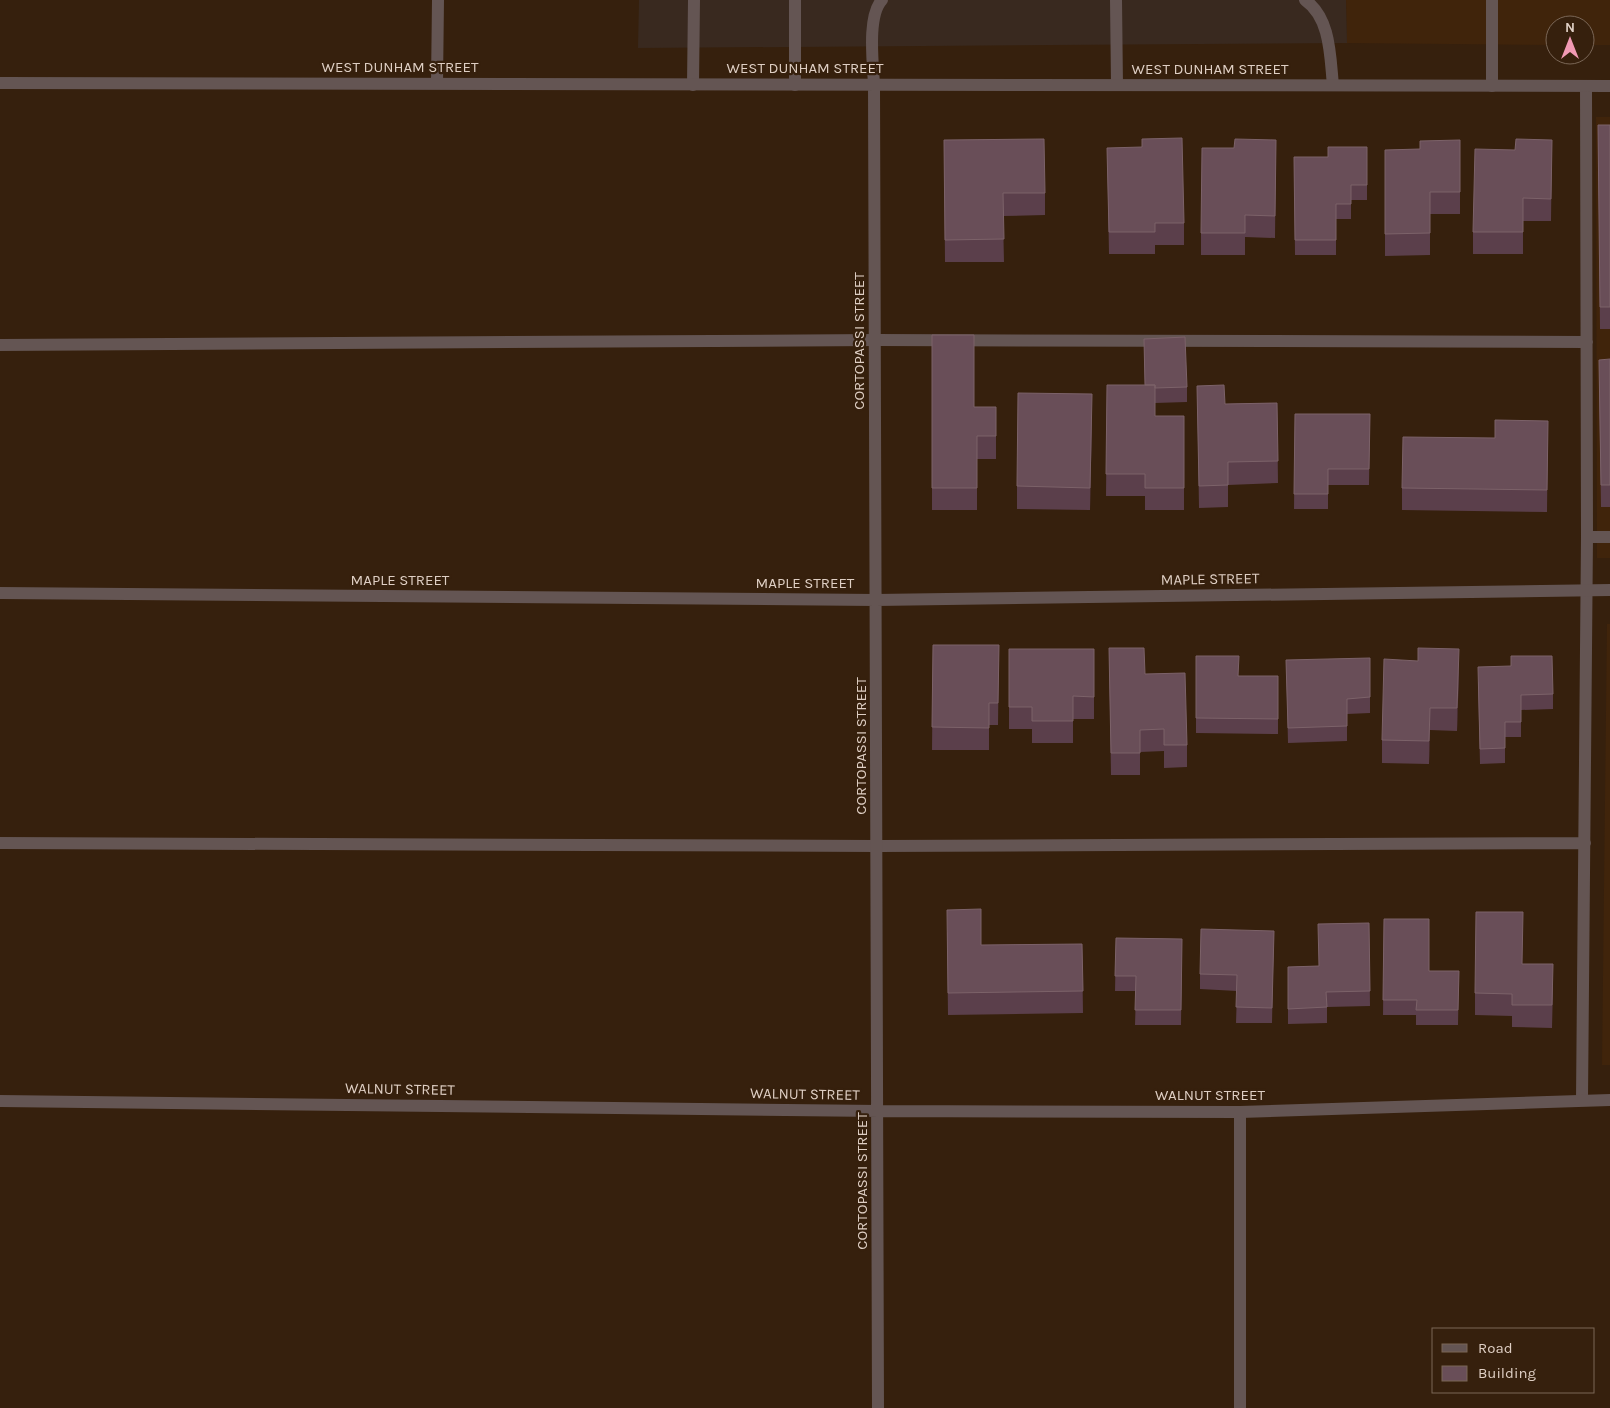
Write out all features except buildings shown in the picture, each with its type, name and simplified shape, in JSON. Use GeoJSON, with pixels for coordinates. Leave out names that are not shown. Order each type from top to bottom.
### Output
{"type":"FeatureCollection","features":[{"type":"Feature","properties":{"kind":"street"},"geometry":{"type":"LineString","coordinates":[[438,0],[438,83]]}},
{"type":"Feature","properties":{"kind":"street"},"geometry":{"type":"LineString","coordinates":[[693,85],[694,0]]}},
{"type":"Feature","properties":{"kind":"street"},"geometry":{"type":"LineString","coordinates":[[795,0],[795,85]]}},
{"type":"Feature","properties":{"kind":"street","name":"CORTOPASSI STREET"},"geometry":{"type":"LineString","coordinates":[[878,1408],[879,1111],[874,18],[878,4],[882,0]]}},
{"type":"Feature","properties":{"kind":"street"},"geometry":{"type":"LineString","coordinates":[[1116,0],[1117,85]]}},
{"type":"Feature","properties":{"kind":"street"},"geometry":{"type":"LineString","coordinates":[[1304,0],[1311,4],[1323,24],[1329,48],[1333,85]]}},
{"type":"Feature","properties":{"kind":"street"},"geometry":{"type":"LineString","coordinates":[[1492,0],[1492,86]]}},
{"type":"Feature","properties":{"kind":"street","name":"WEST DUNHAM STREET"},"geometry":{"type":"LineString","coordinates":[[0,84],[438,83],[1610,86]]}},
{"type":"Feature","properties":{"kind":"street"},"geometry":{"type":"LineString","coordinates":[[1582,1100],[1587,537],[1586,86]]}},
{"type":"Feature","properties":{"kind":"street"},"geometry":{"type":"LineString","coordinates":[[0,345],[875,340],[1587,342]]}},
{"type":"Feature","properties":{"kind":"street"},"geometry":{"type":"LineString","coordinates":[[1587,537],[1610,537]]}},
{"type":"Feature","properties":{"kind":"street","name":"MAPLE STREET"},"geometry":{"type":"LineString","coordinates":[[0,593],[876,600],[1610,590]]}},
{"type":"Feature","properties":{"kind":"street"},"geometry":{"type":"LineString","coordinates":[[0,843],[877,846],[1584,843]]}},
{"type":"Feature","properties":{"kind":"street","name":"WALNUT STREET"},"geometry":{"type":"LineString","coordinates":[[0,1101],[879,1111],[1240,1112],[1610,1100]]}},
{"type":"Feature","properties":{"kind":"street"},"geometry":{"type":"LineString","coordinates":[[1240,1112],[1240,1408]]}},
{"type":"Feature","properties":{"kind":"shaded area"},"geometry":{"type":"Polygon","coordinates":[[[639,0],[1346,0],[1347,43],[638,48],[639,0]]]}},
{"type":"Feature","properties":{"kind":"shaded area"},"geometry":{"type":"Polygon","coordinates":[[[1346,0],[1610,0],[1610,45],[1595,45],[1595,15],[1545,15],[1545,45],[1347,43],[1346,0]]]}},
{"type":"Feature","properties":{"kind":"shaded area"},"geometry":{"type":"Polygon","coordinates":[[[1596,117],[1610,117],[1610,558],[1597,558],[1596,117]]]}},
{"type":"Feature","properties":{"kind":"shaded area"},"geometry":{"type":"Polygon","coordinates":[[[1607,624],[1610,624],[1610,1065],[1602,1065],[1607,624]]]}}]}
